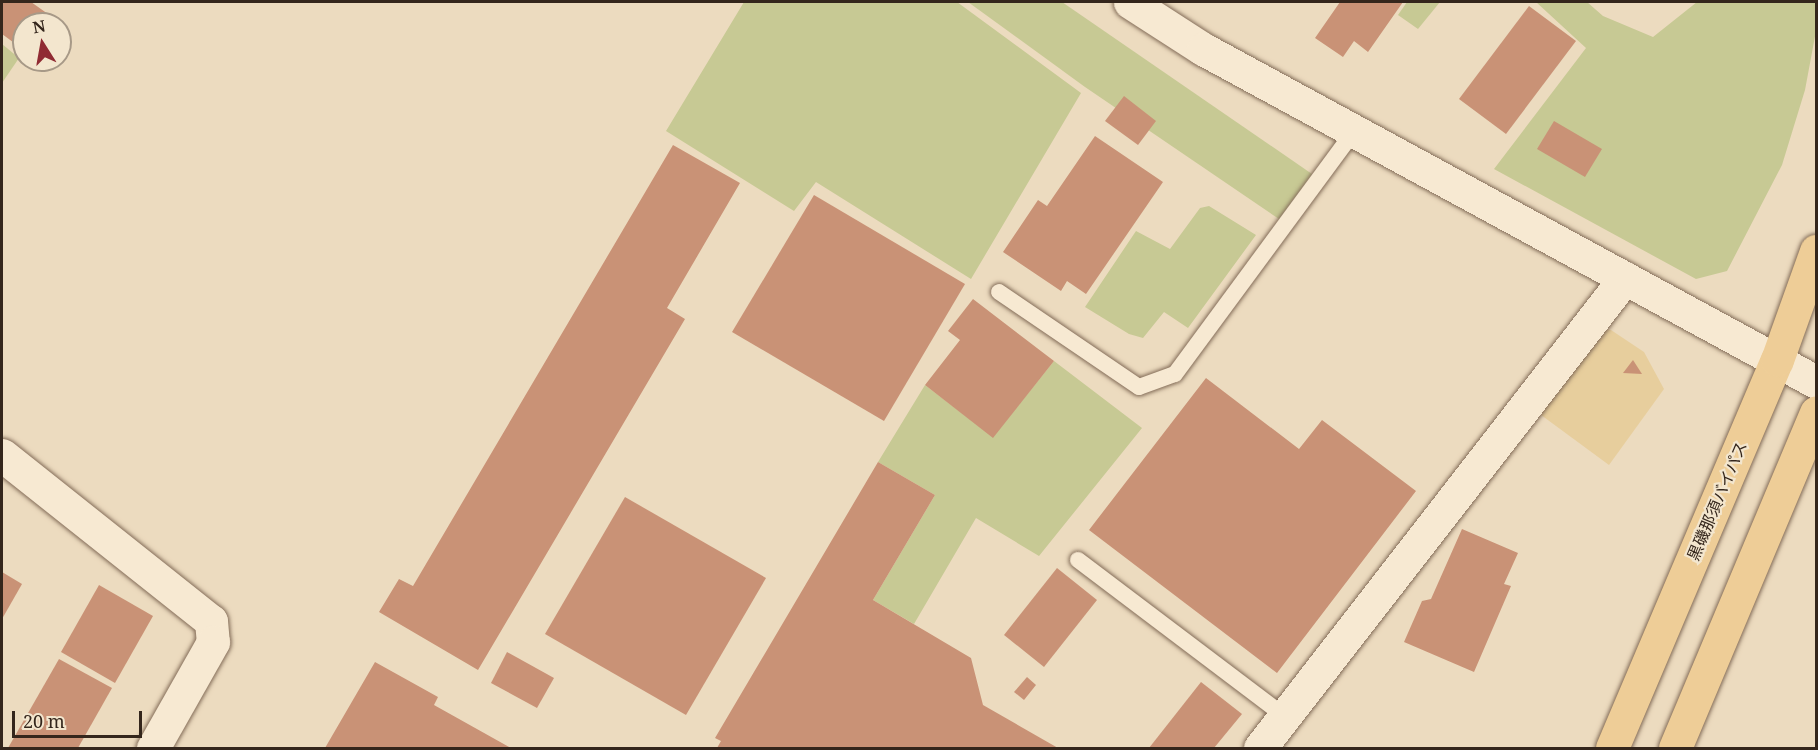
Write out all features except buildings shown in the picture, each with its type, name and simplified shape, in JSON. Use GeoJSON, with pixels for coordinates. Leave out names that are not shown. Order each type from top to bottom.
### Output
{"type":"FeatureCollection","features":[{"type":"Feature","properties":{"kind":"main road","name":"黒磯那須バイパス"},"geometry":{"type":"LineString","coordinates":[[1612,748],[1777,360],[1816,251]]}},
{"type":"Feature","properties":{"kind":"main road"},"geometry":{"type":"LineString","coordinates":[[1675,748],[1816,412]]}},
{"type":"Feature","properties":{"kind":"street"},"geometry":{"type":"LineString","coordinates":[[1130,2],[1203,49],[1816,382]]}},
{"type":"Feature","properties":{"kind":"street"},"geometry":{"type":"LineString","coordinates":[[1260,748],[1625,278]]}},
{"type":"Feature","properties":{"kind":"street"},"geometry":{"type":"LineString","coordinates":[[2,455],[211,621],[213,642],[153,748]]}},
{"type":"Feature","properties":{"kind":"lane"},"geometry":{"type":"LineString","coordinates":[[999,292],[1139,387],[1175,374],[1354,131]]}},
{"type":"Feature","properties":{"kind":"lane"},"geometry":{"type":"LineString","coordinates":[[1077,560],[1284,716]]}},
{"type":"Feature","properties":{"kind":"green space"},"geometry":{"type":"Polygon","coordinates":[[[744,2],[957,2],[1081,93],[971,279],[816,182],[794,211],[666,131],[744,2]]]}},
{"type":"Feature","properties":{"kind":"green space"},"geometry":{"type":"Polygon","coordinates":[[[968,2],[1062,2],[1312,174],[1279,219],[1085,87],[968,2]]]}},
{"type":"Feature","properties":{"kind":"green space"},"geometry":{"type":"Polygon","coordinates":[[[1407,2],[1440,2],[1418,29],[1398,15],[1407,2]]]}},
{"type":"Feature","properties":{"kind":"green space"},"geometry":{"type":"Polygon","coordinates":[[[1536,2],[1587,2],[1603,16],[1653,37],[1697,2],[1816,2],[1816,31],[1805,90],[1782,165],[1727,271],[1696,279],[1494,169],[1586,48],[1536,2]]]}},
{"type":"Feature","properties":{"kind":"green space"},"geometry":{"type":"Polygon","coordinates":[[[2,44],[12,52],[12,68],[2,83],[2,44]]]}},
{"type":"Feature","properties":{"kind":"green space"},"geometry":{"type":"Polygon","coordinates":[[[1209,206],[1256,235],[1188,328],[1164,312],[1143,338],[1129,334],[1085,307],[1136,231],[1170,249],[1200,208],[1209,206]]]}},
{"type":"Feature","properties":{"kind":"green space"},"geometry":{"type":"Polygon","coordinates":[[[1054,361],[1142,428],[1039,556],[976,518],[914,624],[873,600],[935,495],[878,462],[925,385],[993,437],[1054,361]]]}},
{"type":"Feature","properties":{"kind":"sand"},"geometry":{"type":"Polygon","coordinates":[[[1603,329],[1611,330],[1644,352],[1664,389],[1609,465],[1537,412],[1603,329]]]}}]}
